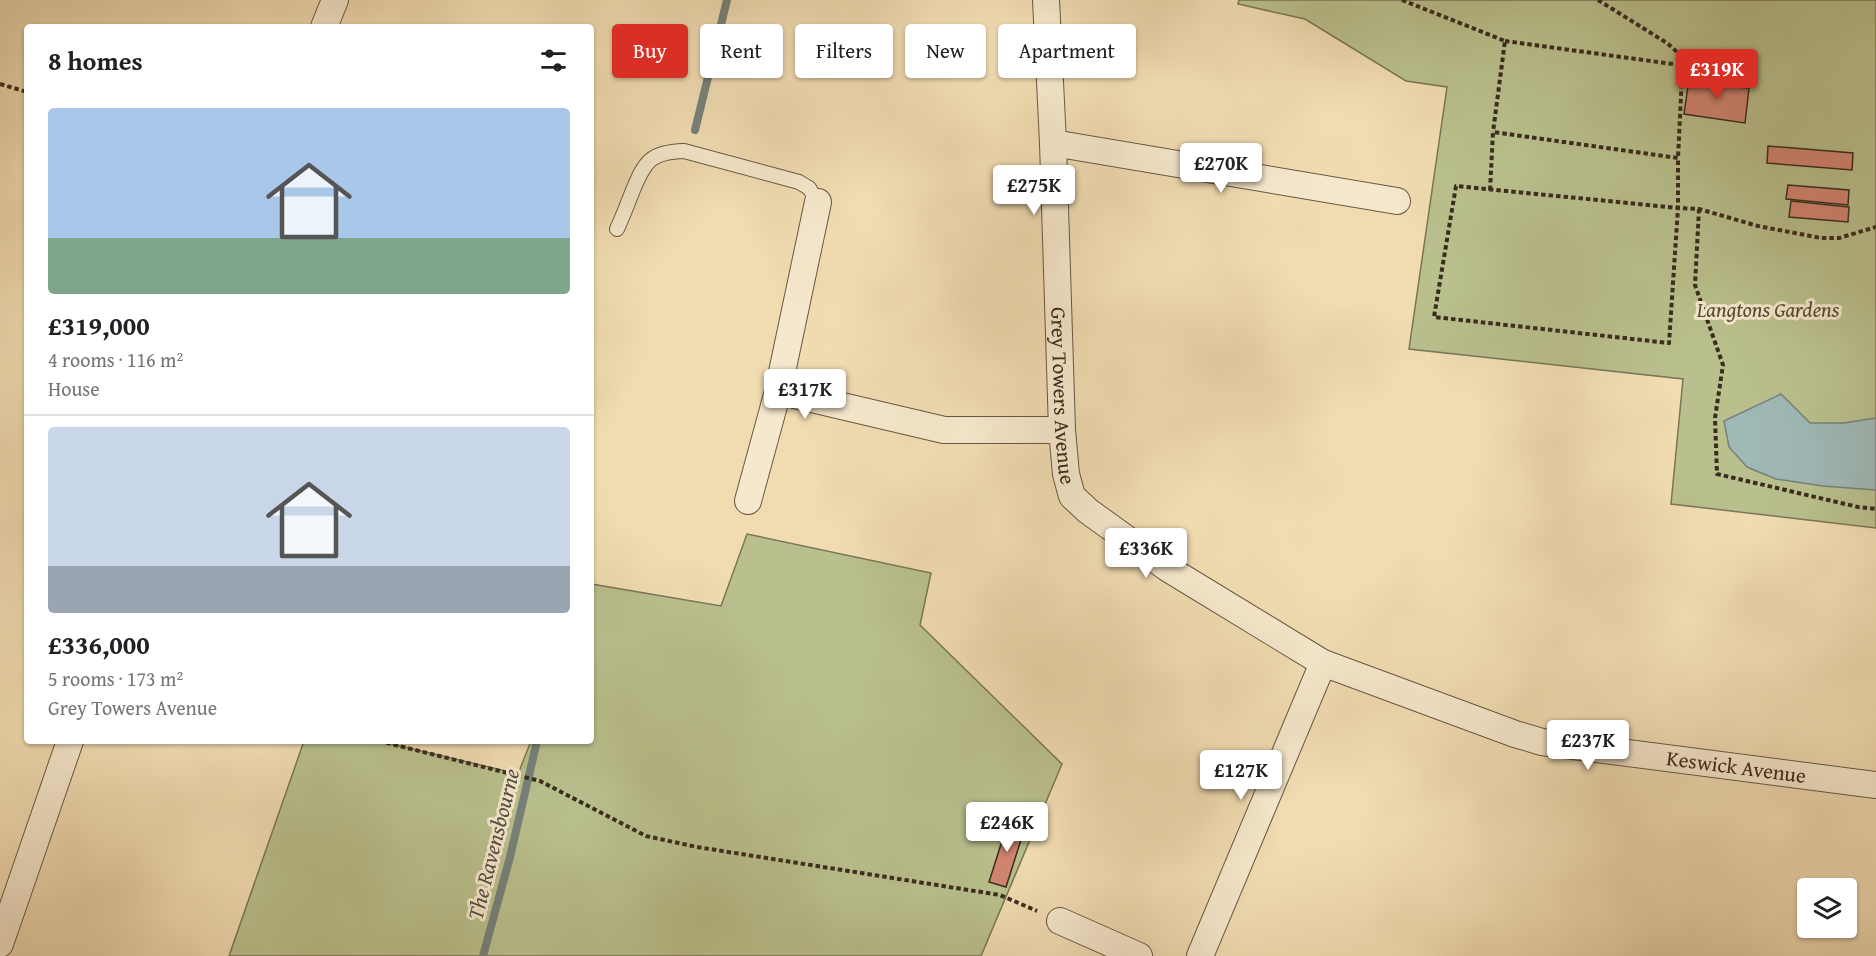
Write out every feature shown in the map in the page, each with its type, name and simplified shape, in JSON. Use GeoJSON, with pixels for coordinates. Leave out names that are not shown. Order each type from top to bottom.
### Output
{"type":"FeatureCollection","features":[{"type":"Feature","properties":{"kind":"street"},"geometry":{"type":"LineString","coordinates":[[325,24],[335,0]]}},
{"type":"Feature","properties":{"kind":"street","name":"Grey Towers Avenue"},"geometry":{"type":"LineString","coordinates":[[1046,0],[1062,430],[1066,474],[1072,496],[1088,511],[1167,567],[1323,663]]}},
{"type":"Feature","properties":{"kind":"street"},"geometry":{"type":"LineString","coordinates":[[1053,143],[1397,201]]}},
{"type":"Feature","properties":{"kind":"street"},"geometry":{"type":"LineString","coordinates":[[748,501],[778,391],[818,202]]}},
{"type":"Feature","properties":{"kind":"street"},"geometry":{"type":"LineString","coordinates":[[778,391],[944,430],[1062,430]]}},
{"type":"Feature","properties":{"kind":"street"},"geometry":{"type":"LineString","coordinates":[[1200,956],[1323,663]]}},
{"type":"Feature","properties":{"kind":"street","name":"Keswick Avenue"},"geometry":{"type":"LineString","coordinates":[[1323,663],[1542,742],[1876,785]]}},
{"type":"Feature","properties":{"kind":"street"},"geometry":{"type":"LineString","coordinates":[[0,944],[69,744]]}},
{"type":"Feature","properties":{"kind":"street"},"geometry":{"type":"LineString","coordinates":[[1060,921],[1139,956]]}},
{"type":"Feature","properties":{"kind":"lane"},"geometry":{"type":"LineString","coordinates":[[617,229],[643,166],[654,156],[667,151],[684,151],[799,182],[809,188],[818,202]]}},
{"type":"Feature","properties":{"kind":"path"},"geometry":{"type":"LineString","coordinates":[[1402,0],[1505,41],[1680,64]]}},
{"type":"Feature","properties":{"kind":"path"},"geometry":{"type":"LineString","coordinates":[[1598,0],[1667,43],[1678,53],[1682,75],[1678,207],[1669,343],[1434,317],[1456,186],[1490,190],[1678,207],[1699,209],[1758,226],[1821,238],[1839,238],[1876,227]]}},
{"type":"Feature","properties":{"kind":"path"},"geometry":{"type":"LineString","coordinates":[[1490,190],[1493,132],[1505,41]]}},
{"type":"Feature","properties":{"kind":"path"},"geometry":{"type":"LineString","coordinates":[[0,84],[24,92]]}},
{"type":"Feature","properties":{"kind":"path"},"geometry":{"type":"LineString","coordinates":[[1493,132],[1678,158]]}},
{"type":"Feature","properties":{"kind":"path"},"geometry":{"type":"LineString","coordinates":[[1699,209],[1695,285],[1723,365],[1715,418],[1717,474],[1858,507],[1876,509]]}},
{"type":"Feature","properties":{"kind":"path"},"geometry":{"type":"LineString","coordinates":[[392,744],[540,781],[646,836],[697,847],[1000,896],[1060,921]]}},
{"type":"Feature","properties":{"kind":"green space","name":"Langtons Gardens"},"geometry":{"type":"Polygon","coordinates":[[[1239,0],[1876,0],[1876,528],[1671,504],[1683,379],[1409,349],[1447,87],[1406,81],[1305,19],[1238,4],[1239,0]]]}},
{"type":"Feature","properties":{"kind":"green space"},"geometry":{"type":"Polygon","coordinates":[[[747,534],[931,573],[920,625],[1062,764],[981,956],[229,956],[303,744],[392,744],[518,774],[530,744],[594,744],[594,585],[721,606],[747,534]]]}},
{"type":"Feature","properties":{"kind":"water"},"geometry":{"type":"Polygon","coordinates":[[[1781,394],[1810,423],[1844,423],[1876,418],[1876,490],[1823,486],[1776,479],[1747,467],[1729,447],[1724,421],[1781,394]]]}},
{"type":"Feature","properties":{"kind":"building"},"geometry":{"type":"Polygon","coordinates":[[[1710,77],[1737,81],[1737,87],[1749,88],[1745,123],[1684,114],[1689,79],[1709,82],[1710,77]]]}},
{"type":"Feature","properties":{"kind":"building"},"geometry":{"type":"Polygon","coordinates":[[[1768,146],[1853,153],[1852,170],[1767,163],[1768,146]]]}},
{"type":"Feature","properties":{"kind":"building"},"geometry":{"type":"Polygon","coordinates":[[[1788,185],[1849,190],[1848,205],[1786,199],[1788,185]]]}},
{"type":"Feature","properties":{"kind":"building"},"geometry":{"type":"Polygon","coordinates":[[[1791,201],[1849,207],[1848,222],[1789,217],[1791,201]]]}},
{"type":"Feature","properties":{"kind":"building"},"geometry":{"type":"Polygon","coordinates":[[[1009,819],[1026,824],[1006,887],[989,882],[1009,819]]]}},
{"type":"Feature","properties":{"kind":"waterway","name":"The Ravensbourne"},"geometry":{"type":"LineString","coordinates":[[695,130],[727,0]]}},
{"type":"Feature","properties":{"kind":"waterway","name":"The Ravensbourne"},"geometry":{"type":"LineString","coordinates":[[483,956],[510,857],[536,744]]}}]}
